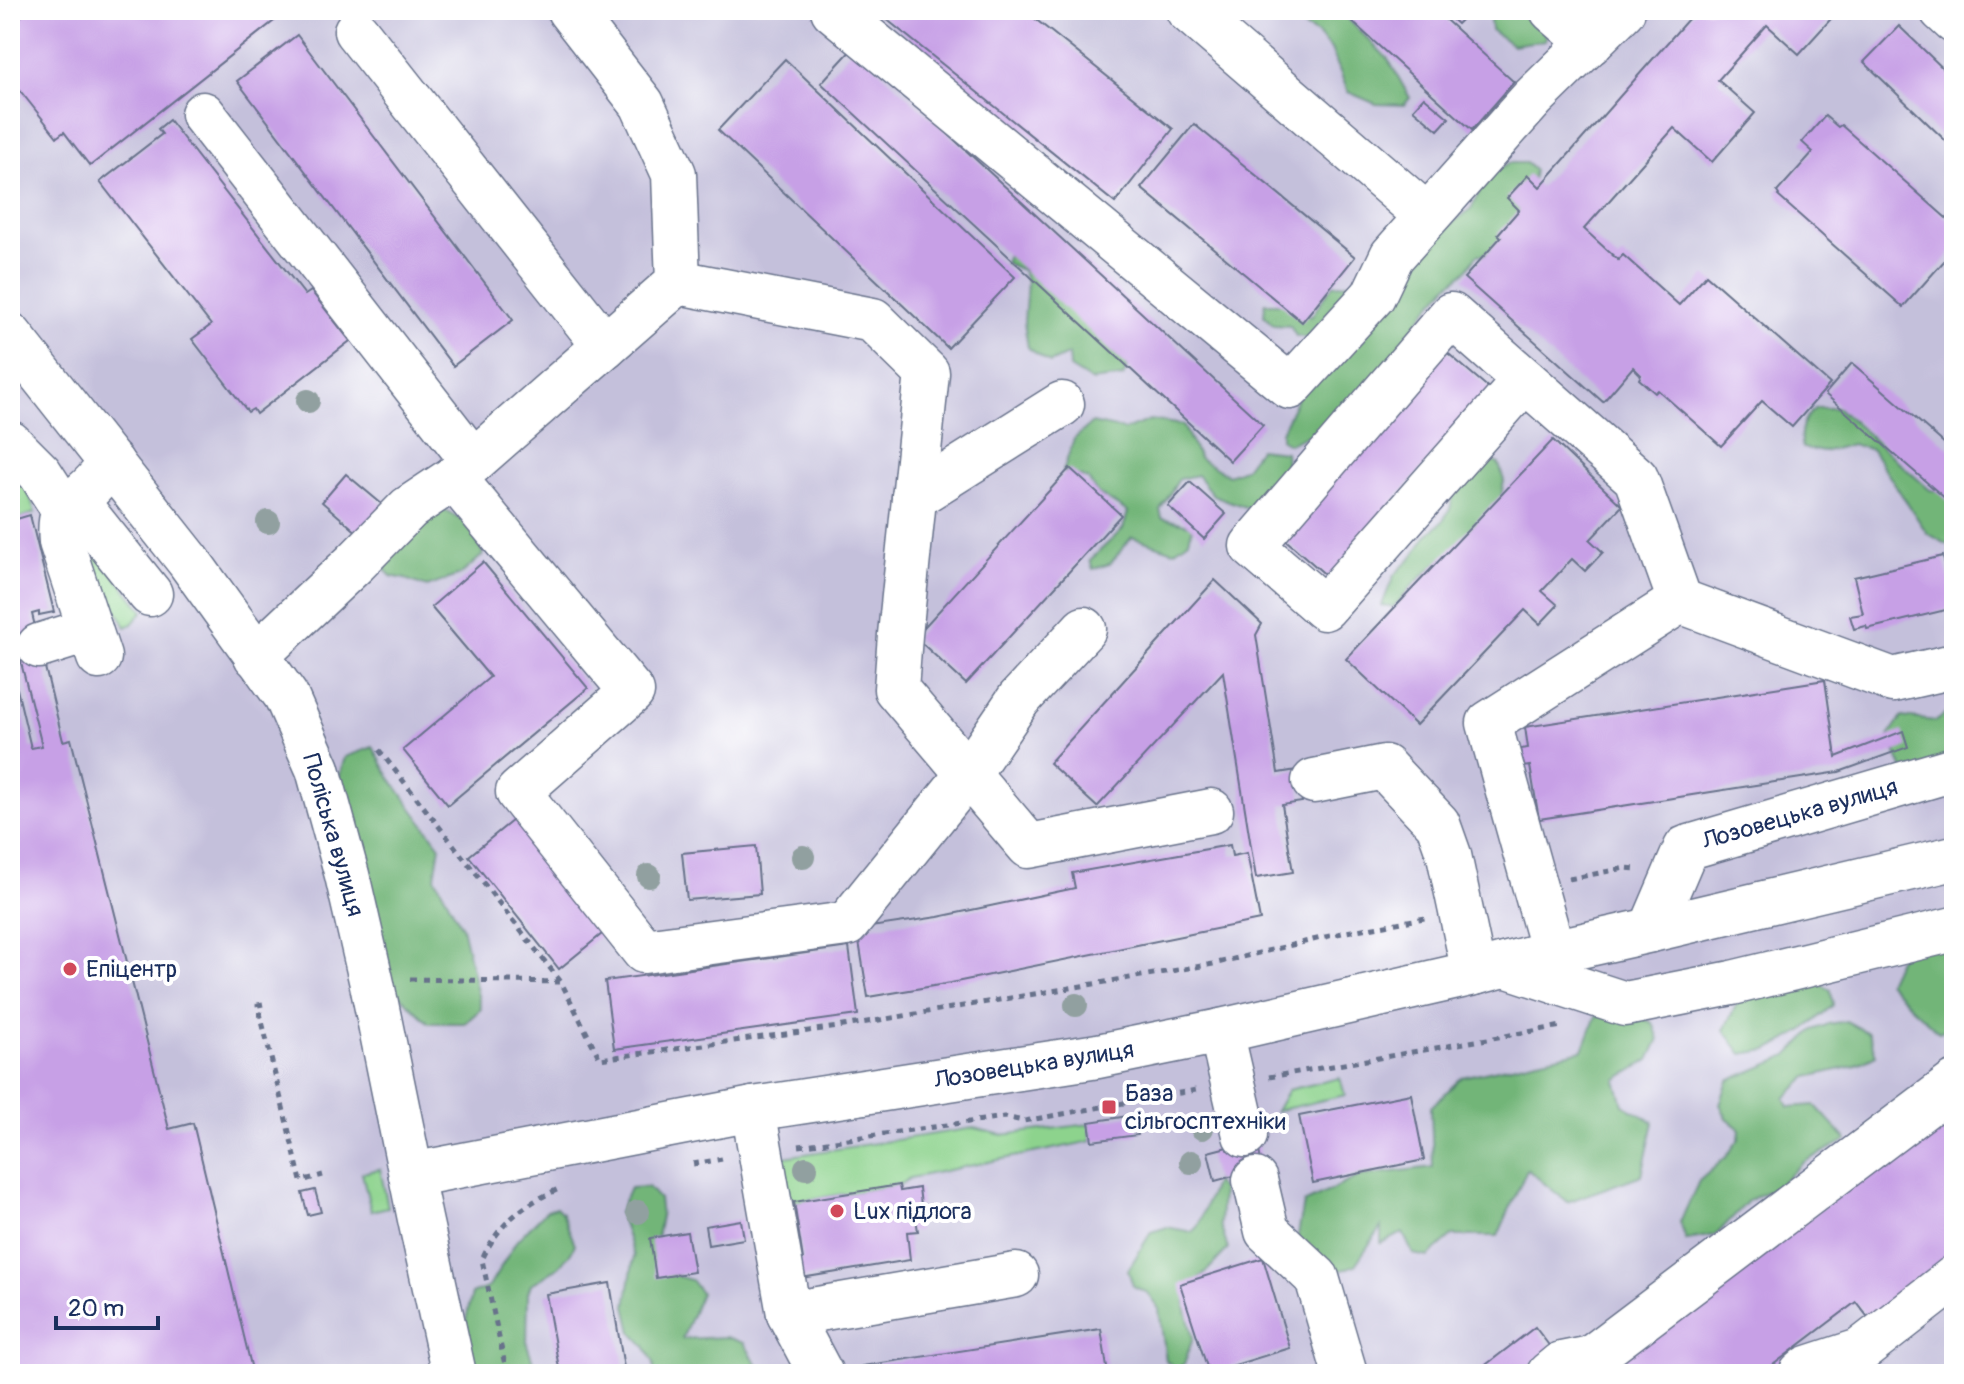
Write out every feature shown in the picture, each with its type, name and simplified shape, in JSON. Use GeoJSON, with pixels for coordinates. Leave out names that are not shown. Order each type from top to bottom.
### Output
{"type":"FeatureCollection","features":[{"type":"Feature","properties":{"kind":"street"},"geometry":{"type":"LineString","coordinates":[[569,10],[642,104],[674,174],[678,282]]}},
{"type":"Feature","properties":{"kind":"street"},"geometry":{"type":"LineString","coordinates":[[833,10],[1290,387],[1373,296],[1392,256],[1427,216],[1533,98],[1622,10]]}},
{"type":"Feature","properties":{"kind":"street"},"geometry":{"type":"LineString","coordinates":[[1188,10],[1427,216]]}},
{"type":"Feature","properties":{"kind":"street"},"geometry":{"type":"LineString","coordinates":[[1552,10],[1590,43]]}},
{"type":"Feature","properties":{"kind":"street"},"geometry":{"type":"LineString","coordinates":[[1942,10],[1954,21]]}},
{"type":"Feature","properties":{"kind":"street"},"geometry":{"type":"LineString","coordinates":[[356,31],[605,346]]}},
{"type":"Feature","properties":{"kind":"street"},"geometry":{"type":"LineString","coordinates":[[203,114],[464,470],[632,692],[518,792],[644,951],[847,924],[968,774],[1019,699],[1084,629]]}},
{"type":"Feature","properties":{"kind":"street"},"geometry":{"type":"LineString","coordinates":[[256,656],[409,508],[464,470],[678,282]]}},
{"type":"Feature","properties":{"kind":"street"},"geometry":{"type":"LineString","coordinates":[[678,282],[873,320],[927,373],[896,689],[1029,846],[1211,811]]}},
{"type":"Feature","properties":{"kind":"street"},"geometry":{"type":"LineString","coordinates":[[1525,380],[1324,608],[1252,546],[1451,315],[1525,380],[1636,478],[1680,601],[1893,680],[1954,666]]}},
{"type":"Feature","properties":{"kind":"street","name":"Поліська вулиця"},"geometry":{"type":"LineString","coordinates":[[10,335],[188,560],[286,696],[318,769],[372,984],[454,1374]]}},
{"type":"Feature","properties":{"kind":"street"},"geometry":{"type":"LineString","coordinates":[[914,497],[1062,404]]}},
{"type":"Feature","properties":{"kind":"street"},"geometry":{"type":"LineString","coordinates":[[10,443],[150,594]]}},
{"type":"Feature","properties":{"kind":"street"},"geometry":{"type":"LineString","coordinates":[[23,651],[95,644],[61,542],[59,525],[70,505],[112,463]]}},
{"type":"Feature","properties":{"kind":"street"},"geometry":{"type":"LineString","coordinates":[[1553,952],[1489,723],[1680,601]]}},
{"type":"Feature","properties":{"kind":"street"},"geometry":{"type":"LineString","coordinates":[[1314,781],[1384,767],[1438,824],[1449,855],[1462,912],[1490,969],[1625,1004],[1732,983],[1954,929]]}},
{"type":"Feature","properties":{"kind":"street","name":"Лозовецька вулиця"},"geometry":{"type":"LineString","coordinates":[[1651,930],[1686,848],[1954,769]]}},
{"type":"Feature","properties":{"kind":"street","name":"Лозовецька вулиця"},"geometry":{"type":"LineString","coordinates":[[411,1175],[753,1109],[1098,1056],[1221,1031],[1954,858]]}},
{"type":"Feature","properties":{"kind":"street"},"geometry":{"type":"LineString","coordinates":[[1221,1031],[1245,1135]]}},
{"type":"Feature","properties":{"kind":"street"},"geometry":{"type":"LineString","coordinates":[[1549,1374],[1561,1364],[1591,1358],[1954,1084]]}},
{"type":"Feature","properties":{"kind":"street"},"geometry":{"type":"LineString","coordinates":[[753,1109],[789,1314],[821,1374]]}},
{"type":"Feature","properties":{"kind":"street"},"geometry":{"type":"LineString","coordinates":[[1255,1180],[1267,1231],[1317,1278],[1343,1374]]}},
{"type":"Feature","properties":{"kind":"street"},"geometry":{"type":"LineString","coordinates":[[789,1314],[1016,1275]]}},
{"type":"Feature","properties":{"kind":"street"},"geometry":{"type":"LineString","coordinates":[[1801,1374],[1808,1368],[1860,1351],[1954,1278]]}},
{"type":"Feature","properties":{"kind":"path"},"geometry":{"type":"LineString","coordinates":[[379,750],[561,982],[600,1059],[838,1027],[1213,964],[1346,932],[1462,912]]}},
{"type":"Feature","properties":{"kind":"path"},"geometry":{"type":"LineString","coordinates":[[409,979],[561,982]]}},
{"type":"Feature","properties":{"kind":"path"},"geometry":{"type":"LineString","coordinates":[[263,1004],[258,1005],[301,1181],[323,1175]]}},
{"type":"Feature","properties":{"kind":"shaded area"},"geometry":{"type":"Polygon","coordinates":[[[10,10],[1954,10],[1954,1374],[10,1374],[10,10]]]}},
{"type":"Feature","properties":{"kind":"green space"},"geometry":{"type":"Polygon","coordinates":[[[1273,10],[1339,10],[1388,59],[1410,98],[1404,105],[1376,104],[1348,92],[1331,49],[1318,34],[1273,10]]]}},
{"type":"Feature","properties":{"kind":"green space"},"geometry":{"type":"Polygon","coordinates":[[[1489,10],[1545,10],[1546,40],[1512,45],[1491,30],[1489,10]]]}},
{"type":"Feature","properties":{"kind":"green space"},"geometry":{"type":"Polygon","coordinates":[[[1509,163],[1526,163],[1534,170],[1528,208],[1501,251],[1477,255],[1467,270],[1447,286],[1424,313],[1393,360],[1320,430],[1289,444],[1281,440],[1281,432],[1301,390],[1439,233],[1471,209],[1492,172],[1509,163]]]}},
{"type":"Feature","properties":{"kind":"green space"},"geometry":{"type":"Polygon","coordinates":[[[1011,246],[1133,355],[1123,377],[1091,381],[1070,368],[1069,354],[1050,363],[1028,348],[1024,322],[1027,282],[1022,270],[1005,263],[1011,246]]]}},
{"type":"Feature","properties":{"kind":"green space"},"geometry":{"type":"Polygon","coordinates":[[[1358,282],[1314,339],[1296,336],[1290,326],[1273,325],[1264,316],[1265,303],[1282,303],[1311,317],[1332,285],[1358,282]]]}},
{"type":"Feature","properties":{"kind":"green space"},"geometry":{"type":"Polygon","coordinates":[[[1816,408],[1838,408],[1930,490],[1941,491],[1954,485],[1954,548],[1927,533],[1872,450],[1852,444],[1823,452],[1802,448],[1803,426],[1816,408]]]}},
{"type":"Feature","properties":{"kind":"green space"},"geometry":{"type":"Polygon","coordinates":[[[1150,420],[1183,425],[1199,458],[1228,475],[1244,469],[1259,449],[1285,452],[1287,480],[1253,510],[1213,495],[1197,475],[1179,479],[1160,510],[1162,518],[1193,526],[1189,540],[1174,551],[1132,537],[1110,564],[1093,569],[1090,560],[1123,529],[1128,512],[1097,493],[1088,479],[1063,471],[1074,439],[1092,423],[1125,430],[1150,420]]]}},
{"type":"Feature","properties":{"kind":"green space"},"geometry":{"type":"Polygon","coordinates":[[[1480,456],[1499,464],[1504,481],[1500,501],[1489,516],[1415,583],[1393,608],[1382,605],[1394,575],[1450,509],[1457,478],[1480,456]]]}},
{"type":"Feature","properties":{"kind":"green space"},"geometry":{"type":"Polygon","coordinates":[[[10,466],[25,481],[35,513],[10,521],[10,466]]]}},
{"type":"Feature","properties":{"kind":"green space"},"geometry":{"type":"Polygon","coordinates":[[[435,505],[472,525],[483,555],[460,575],[427,587],[391,576],[375,559],[435,505]]]}},
{"type":"Feature","properties":{"kind":"green space"},"geometry":{"type":"Polygon","coordinates":[[[79,530],[143,611],[132,624],[126,627],[81,546],[79,530]]]}},
{"type":"Feature","properties":{"kind":"green space"},"geometry":{"type":"Polygon","coordinates":[[[1954,709],[1954,767],[1905,775],[1889,736],[1902,717],[1935,721],[1954,709]]]}},
{"type":"Feature","properties":{"kind":"green space"},"geometry":{"type":"Polygon","coordinates":[[[373,747],[390,778],[440,846],[435,877],[462,927],[481,1009],[465,1023],[429,1023],[394,990],[376,944],[376,902],[359,875],[336,788],[345,757],[373,747]]]}},
{"type":"Feature","properties":{"kind":"green space"},"geometry":{"type":"Polygon","coordinates":[[[1954,939],[1954,1025],[1939,1032],[1887,982],[1900,954],[1954,939]]]}},
{"type":"Feature","properties":{"kind":"green space"},"geometry":{"type":"Polygon","coordinates":[[[1809,979],[1831,990],[1833,1005],[1803,1031],[1768,1050],[1742,1054],[1724,1030],[1740,997],[1809,979]]]}},
{"type":"Feature","properties":{"kind":"green space"},"geometry":{"type":"Polygon","coordinates":[[[1631,1013],[1653,1023],[1659,1039],[1649,1060],[1616,1080],[1623,1105],[1654,1122],[1642,1175],[1567,1202],[1527,1169],[1498,1236],[1452,1236],[1428,1257],[1413,1254],[1403,1233],[1381,1243],[1381,1227],[1355,1265],[1334,1273],[1346,1295],[1337,1317],[1293,1261],[1304,1203],[1360,1176],[1433,1167],[1431,1107],[1462,1077],[1583,1050],[1596,1016],[1631,1013]]]}},
{"type":"Feature","properties":{"kind":"green space"},"geometry":{"type":"Polygon","coordinates":[[[1846,1021],[1868,1033],[1876,1055],[1854,1066],[1808,1077],[1785,1098],[1789,1107],[1815,1105],[1847,1140],[1804,1162],[1777,1186],[1748,1201],[1716,1235],[1686,1240],[1680,1222],[1699,1181],[1726,1157],[1739,1139],[1740,1129],[1727,1119],[1720,1104],[1728,1081],[1788,1056],[1813,1030],[1846,1021]]]}},
{"type":"Feature","properties":{"kind":"green space"},"geometry":{"type":"Polygon","coordinates":[[[1340,1078],[1345,1095],[1276,1111],[1288,1090],[1340,1078]]]}},
{"type":"Feature","properties":{"kind":"green space"},"geometry":{"type":"Polygon","coordinates":[[[1090,1124],[1092,1141],[910,1178],[899,1185],[784,1201],[778,1158],[974,1128],[1002,1135],[1090,1124]]]}},
{"type":"Feature","properties":{"kind":"green space"},"geometry":{"type":"Polygon","coordinates":[[[380,1169],[388,1207],[371,1211],[362,1173],[380,1169]]]}},
{"type":"Feature","properties":{"kind":"green space"},"geometry":{"type":"Polygon","coordinates":[[[1215,1181],[1222,1191],[1220,1224],[1228,1249],[1188,1291],[1185,1306],[1193,1338],[1184,1364],[1177,1368],[1166,1361],[1159,1309],[1148,1293],[1133,1286],[1128,1270],[1151,1232],[1167,1227],[1192,1232],[1198,1226],[1215,1181]]]}},
{"type":"Feature","properties":{"kind":"green space"},"geometry":{"type":"Polygon","coordinates":[[[648,1187],[659,1199],[661,1216],[655,1248],[660,1265],[674,1275],[691,1280],[701,1293],[682,1339],[726,1337],[744,1343],[763,1374],[654,1374],[654,1363],[645,1346],[632,1332],[626,1306],[634,1256],[619,1212],[630,1188],[648,1187]]]}},
{"type":"Feature","properties":{"kind":"green space"},"geometry":{"type":"Polygon","coordinates":[[[556,1207],[562,1213],[575,1244],[557,1268],[531,1284],[528,1293],[527,1344],[537,1374],[462,1374],[459,1348],[472,1294],[489,1287],[517,1240],[547,1210],[556,1207]]]}},
{"type":"Feature","properties":{"kind":"building"},"geometry":{"type":"Polygon","coordinates":[[[29,10],[288,10],[90,166],[64,132],[57,137],[10,78],[10,25],[29,10]]]}},
{"type":"Feature","properties":{"kind":"building"},"geometry":{"type":"Polygon","coordinates":[[[875,10],[1024,10],[1173,129],[1115,203],[875,10]]]}},
{"type":"Feature","properties":{"kind":"building"},"geometry":{"type":"Polygon","coordinates":[[[1339,10],[1435,10],[1514,82],[1472,130],[1339,10]]]}},
{"type":"Feature","properties":{"kind":"building"},"geometry":{"type":"Polygon","coordinates":[[[1442,10],[1471,10],[1457,24],[1442,10]]]}},
{"type":"Feature","properties":{"kind":"building"},"geometry":{"type":"Polygon","coordinates":[[[1696,10],[1839,10],[1799,54],[1767,25],[1718,80],[1755,113],[1712,162],[1674,128],[1584,229],[1618,260],[1623,255],[1679,305],[1706,275],[1830,384],[1792,427],[1762,401],[1721,446],[1658,390],[1655,393],[1639,379],[1641,375],[1633,367],[1603,402],[1464,278],[1501,237],[1498,234],[1519,210],[1507,198],[1528,175],[1540,187],[1696,10]]]}},
{"type":"Feature","properties":{"kind":"building"},"geometry":{"type":"Polygon","coordinates":[[[1899,26],[1954,79],[1954,139],[1949,144],[1864,62],[1899,26]]]}},
{"type":"Feature","properties":{"kind":"building"},"geometry":{"type":"Polygon","coordinates":[[[297,35],[513,320],[453,366],[237,81],[297,35]]]}},
{"type":"Feature","properties":{"kind":"building"},"geometry":{"type":"Polygon","coordinates":[[[854,47],[1263,425],[1230,461],[821,83],[854,47]]]}},
{"type":"Feature","properties":{"kind":"building"},"geometry":{"type":"Polygon","coordinates":[[[785,59],[1015,277],[948,348],[718,130],[785,59]]]}},
{"type":"Feature","properties":{"kind":"building"},"geometry":{"type":"Polygon","coordinates":[[[1424,97],[1449,118],[1438,130],[1413,109],[1424,97]]]}},
{"type":"Feature","properties":{"kind":"building"},"geometry":{"type":"Polygon","coordinates":[[[1825,116],[1838,127],[1841,125],[1954,225],[1954,250],[1903,307],[1778,196],[1777,192],[1813,152],[1802,142],[1825,116]]]}},
{"type":"Feature","properties":{"kind":"building"},"geometry":{"type":"Polygon","coordinates":[[[169,120],[305,295],[311,291],[350,341],[256,414],[253,409],[248,412],[192,339],[211,325],[100,182],[162,134],[158,129],[169,120]]]}},
{"type":"Feature","properties":{"kind":"building"},"geometry":{"type":"Polygon","coordinates":[[[1194,124],[1355,257],[1302,322],[1141,188],[1194,124]]]}},
{"type":"Feature","properties":{"kind":"building"},"geometry":{"type":"Polygon","coordinates":[[[1443,349],[1490,389],[1328,577],[1281,536],[1443,349]]]}},
{"type":"Feature","properties":{"kind":"building"},"geometry":{"type":"Polygon","coordinates":[[[1852,363],[1954,452],[1954,506],[1825,394],[1852,363]]]}},
{"type":"Feature","properties":{"kind":"building"},"geometry":{"type":"Polygon","coordinates":[[[1553,440],[1622,506],[1590,540],[1603,552],[1585,571],[1572,559],[1542,591],[1558,605],[1540,624],[1525,610],[1416,725],[1346,659],[1553,440]]]}},
{"type":"Feature","properties":{"kind":"building"},"geometry":{"type":"Polygon","coordinates":[[[1070,468],[1121,515],[966,684],[915,637],[1070,468]]]}},
{"type":"Feature","properties":{"kind":"building"},"geometry":{"type":"Polygon","coordinates":[[[346,474],[390,511],[366,540],[322,502],[346,474]]]}},
{"type":"Feature","properties":{"kind":"building"},"geometry":{"type":"Polygon","coordinates":[[[1190,482],[1226,514],[1204,539],[1168,506],[1190,482]]]}},
{"type":"Feature","properties":{"kind":"building","name":"Епіцентр"},"geometry":{"type":"Polygon","coordinates":[[[30,515],[54,612],[32,614],[63,741],[71,739],[169,1129],[193,1123],[253,1374],[10,1374],[10,690],[17,689],[31,748],[42,746],[10,619],[10,521],[30,515]]]}},
{"type":"Feature","properties":{"kind":"building"},"geometry":{"type":"Polygon","coordinates":[[[1943,556],[1954,608],[1867,629],[1866,626],[1854,629],[1850,616],[1863,614],[1854,577],[1943,556]]]}},
{"type":"Feature","properties":{"kind":"building"},"geometry":{"type":"Polygon","coordinates":[[[483,562],[588,688],[448,805],[403,750],[490,677],[431,607],[483,562]]]}},
{"type":"Feature","properties":{"kind":"building"},"geometry":{"type":"Polygon","coordinates":[[[1215,580],[1262,624],[1256,635],[1278,773],[1297,770],[1302,802],[1282,805],[1293,872],[1256,878],[1223,672],[1097,807],[1049,763],[1215,580]]]}},
{"type":"Feature","properties":{"kind":"building"},"geometry":{"type":"Polygon","coordinates":[[[1825,680],[1836,757],[1903,731],[1908,747],[1839,772],[1539,819],[1530,766],[1523,767],[1520,749],[1528,748],[1525,727],[1825,680]]]}},
{"type":"Feature","properties":{"kind":"building"},"geometry":{"type":"Polygon","coordinates":[[[518,816],[608,929],[559,969],[469,856],[518,816]]]}},
{"type":"Feature","properties":{"kind":"building"},"geometry":{"type":"Polygon","coordinates":[[[1230,845],[1232,856],[1247,853],[1260,920],[868,997],[857,929],[938,917],[1075,888],[1072,873],[1230,845]]]}},
{"type":"Feature","properties":{"kind":"building"},"geometry":{"type":"Polygon","coordinates":[[[756,846],[760,894],[687,900],[682,853],[756,846]]]}},
{"type":"Feature","properties":{"kind":"building"},"geometry":{"type":"Polygon","coordinates":[[[849,947],[858,1015],[614,1049],[605,981],[849,947]]]}},
{"type":"Feature","properties":{"kind":"building"},"geometry":{"type":"Polygon","coordinates":[[[1411,1094],[1424,1160],[1313,1183],[1299,1116],[1411,1094]]]}},
{"type":"Feature","properties":{"kind":"building"},"geometry":{"type":"Polygon","coordinates":[[[1954,1110],[1954,1260],[1870,1320],[1856,1302],[1761,1374],[1600,1374],[1954,1110]]]}},
{"type":"Feature","properties":{"kind":"building"},"geometry":{"type":"Polygon","coordinates":[[[1135,1115],[1138,1135],[1092,1141],[1089,1122],[1135,1115]]]}},
{"type":"Feature","properties":{"kind":"building"},"geometry":{"type":"Polygon","coordinates":[[[1255,1133],[1265,1178],[1237,1175],[1215,1181],[1208,1152],[1231,1146],[1255,1133]]]}},
{"type":"Feature","properties":{"kind":"building"},"geometry":{"type":"Polygon","coordinates":[[[899,1185],[900,1191],[919,1188],[921,1205],[914,1206],[918,1231],[907,1232],[910,1260],[801,1278],[798,1260],[803,1259],[794,1202],[899,1185]]]}},
{"type":"Feature","properties":{"kind":"building"},"geometry":{"type":"Polygon","coordinates":[[[315,1190],[321,1212],[308,1215],[302,1193],[315,1190]]]}},
{"type":"Feature","properties":{"kind":"building"},"geometry":{"type":"Polygon","coordinates":[[[741,1220],[744,1239],[708,1245],[705,1226],[741,1220]]]}},
{"type":"Feature","properties":{"kind":"building"},"geometry":{"type":"Polygon","coordinates":[[[687,1232],[694,1272],[656,1278],[650,1238],[687,1232]]]}},
{"type":"Feature","properties":{"kind":"building"},"geometry":{"type":"Polygon","coordinates":[[[1263,1258],[1290,1348],[1209,1373],[1180,1284],[1263,1258]]]}},
{"type":"Feature","properties":{"kind":"building"},"geometry":{"type":"Polygon","coordinates":[[[610,1283],[625,1374],[560,1374],[546,1294],[610,1283]]]}},
{"type":"Feature","properties":{"kind":"building"},"geometry":{"type":"Polygon","coordinates":[[[1535,1327],[1551,1348],[1517,1374],[1474,1374],[1535,1327]]]}},
{"type":"Feature","properties":{"kind":"building"},"geometry":{"type":"Polygon","coordinates":[[[1101,1329],[1108,1374],[863,1374],[862,1366],[1101,1329]]]}},
{"type":"Feature","properties":{"kind":"place","name":"Епіцентр"},"geometry":{"type":"Point","coordinates":[70,969]}},
{"type":"Feature","properties":{"kind":"place","name":"База сільгосптехніки"},"geometry":{"type":"Point","coordinates":[1109,1107]}},
{"type":"Feature","properties":{"kind":"place","name":"Lux підлога"},"geometry":{"type":"Point","coordinates":[837,1211]}}]}
